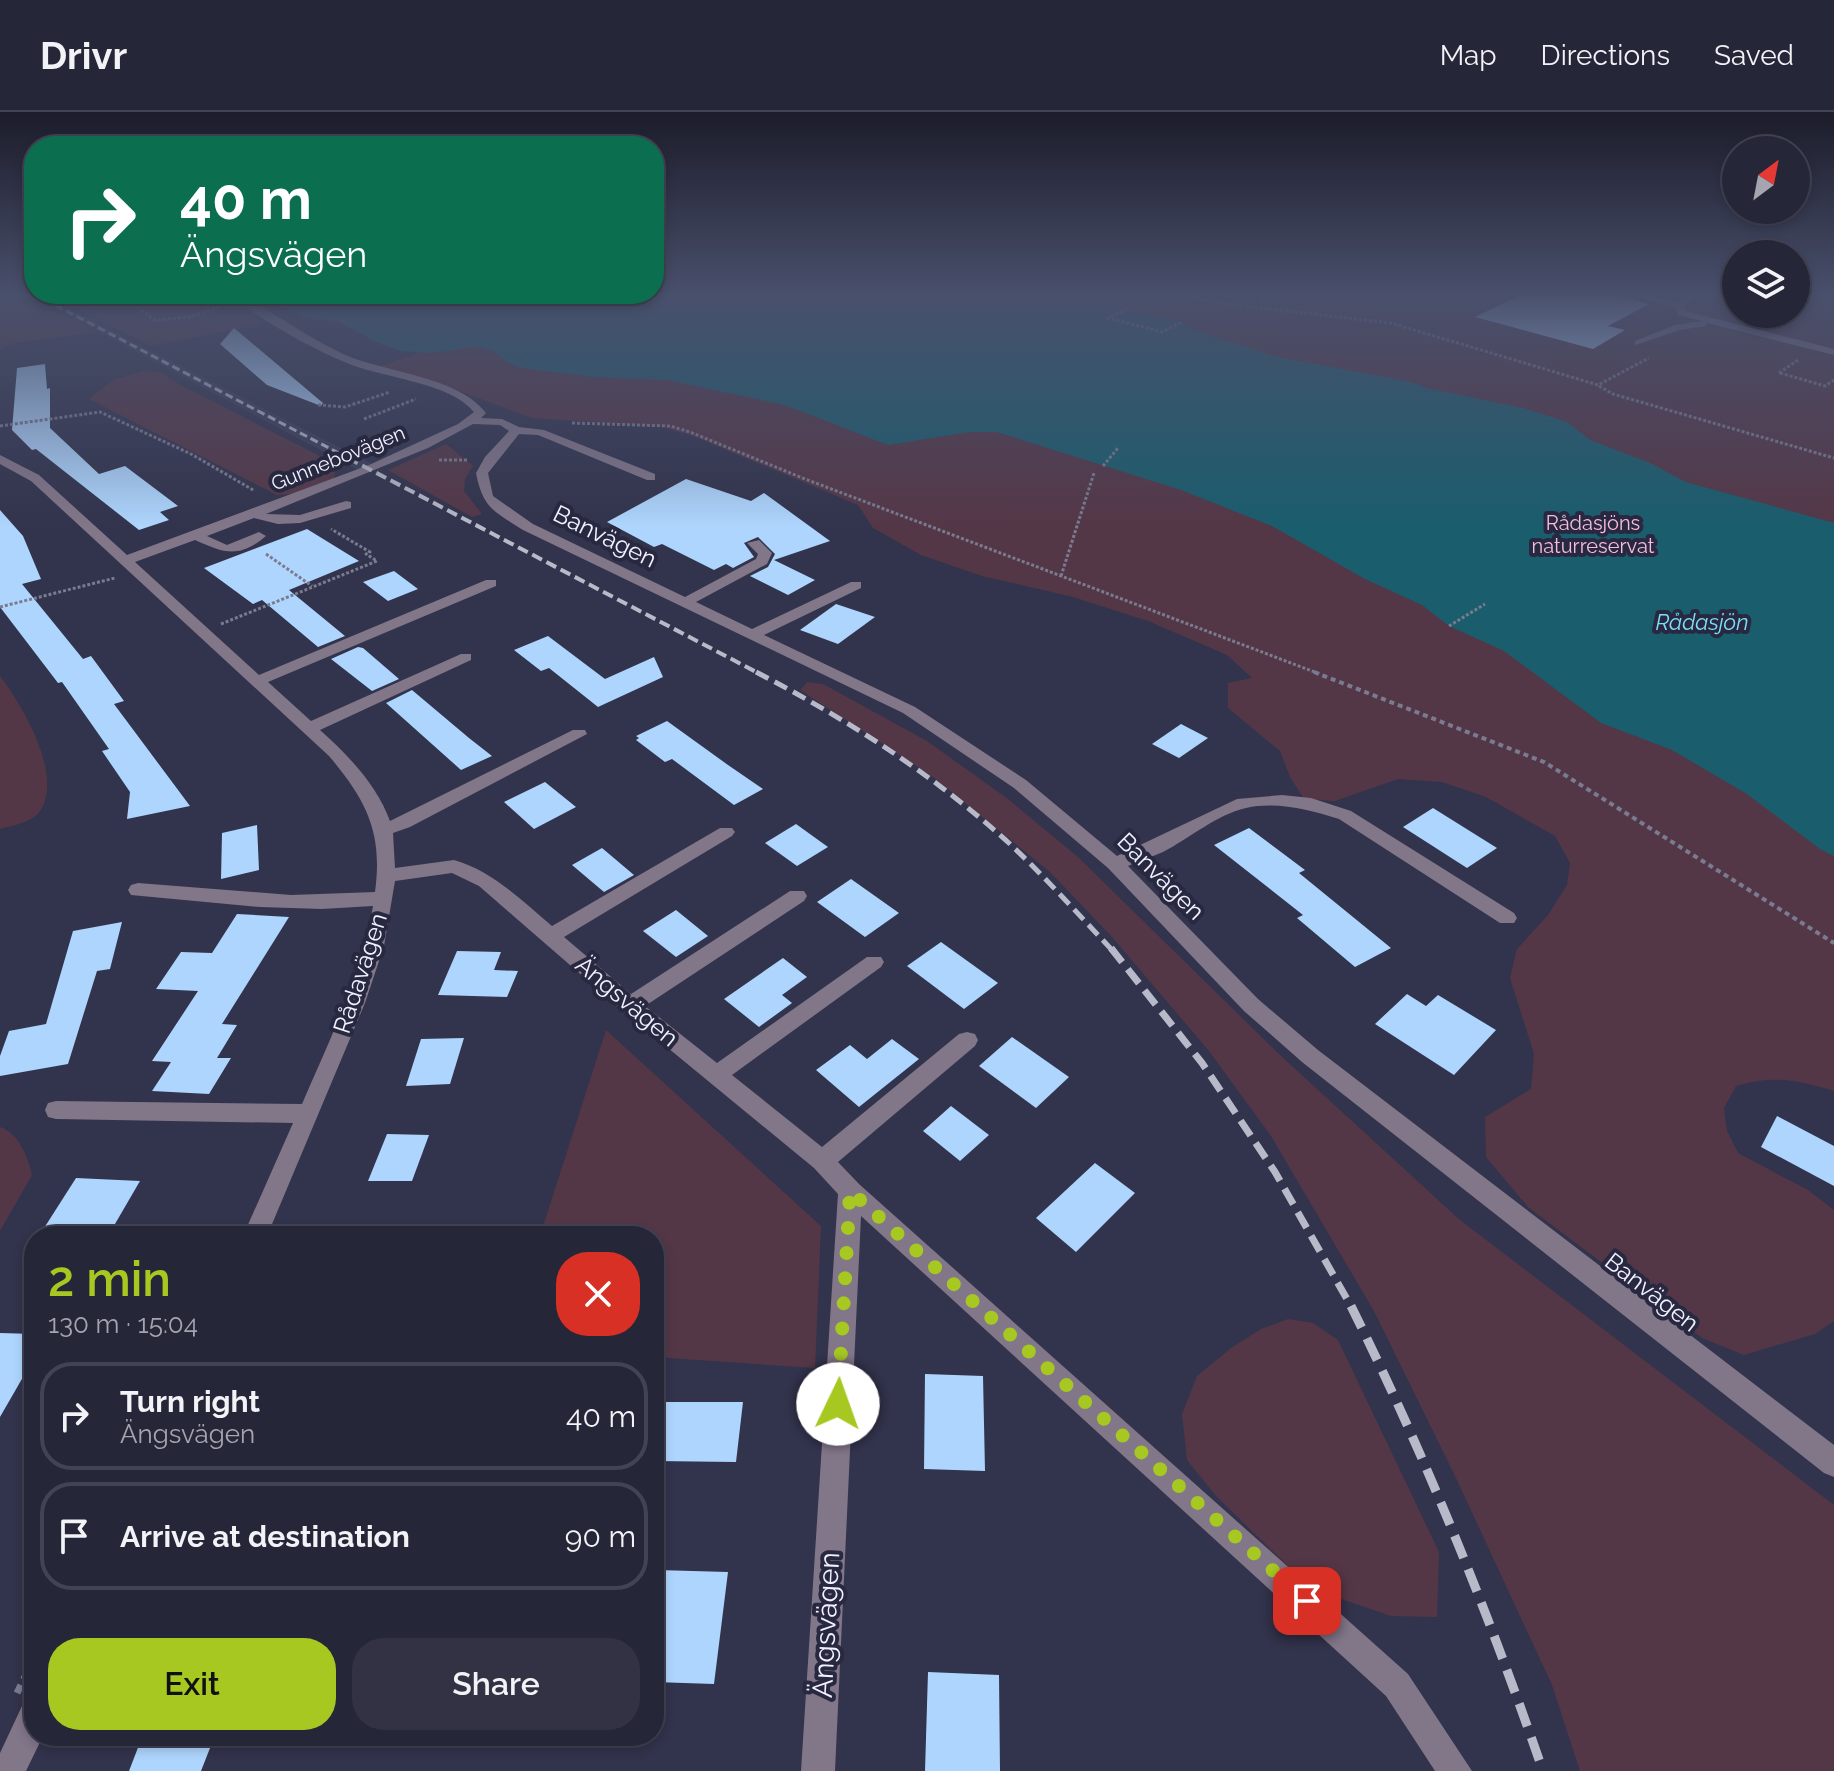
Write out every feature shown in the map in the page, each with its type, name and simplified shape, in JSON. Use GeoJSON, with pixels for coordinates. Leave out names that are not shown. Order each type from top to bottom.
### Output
{"type":"FeatureCollection","features":[{"type":"Feature","properties":{"kind":"street"},"geometry":{"type":"LineString","coordinates":[[383,371],[441,389],[473,403],[480,413],[475,421],[540,432],[651,477]]}},
{"type":"Feature","properties":{"kind":"street","name":"Gunnebovägen"},"geometry":{"type":"LineString","coordinates":[[118,564],[279,504],[475,421]]}},
{"type":"Feature","properties":{"kind":"street","name":"Banvägen"},"geometry":{"type":"LineString","coordinates":[[513,428],[482,473],[487,497],[500,509],[555,541],[909,710],[1020,784],[1115,864],[1251,1005],[1310,1056],[1834,1463]]}},
{"type":"Feature","properties":{"kind":"street","name":"Rådavägen"},"geometry":{"type":"LineString","coordinates":[[0,459],[35,478],[118,564],[335,752],[359,780],[375,806],[383,830],[384,887],[379,927],[361,988],[259,1226]]}},
{"type":"Feature","properties":{"kind":"street"},"geometry":{"type":"LineString","coordinates":[[254,514],[275,521],[313,518],[346,505]]}},
{"type":"Feature","properties":{"kind":"street"},"geometry":{"type":"LineString","coordinates":[[196,536],[227,550],[259,536]]}},
{"type":"Feature","properties":{"kind":"street"},"geometry":{"type":"LineString","coordinates":[[684,603],[762,561],[765,553],[754,543]]}},
{"type":"Feature","properties":{"kind":"street"},"geometry":{"type":"LineString","coordinates":[[257,682],[491,583]]}},
{"type":"Feature","properties":{"kind":"street"},"geometry":{"type":"LineString","coordinates":[[752,635],[856,585]]}},
{"type":"Feature","properties":{"kind":"street"},"geometry":{"type":"LineString","coordinates":[[308,729],[466,657]]}},
{"type":"Feature","properties":{"kind":"street"},"geometry":{"type":"LineString","coordinates":[[383,830],[404,823],[579,734]]}},
{"type":"Feature","properties":{"kind":"street"},"geometry":{"type":"LineString","coordinates":[[1115,864],[1155,848],[1202,821],[1243,803],[1282,801],[1311,804],[1345,815],[1507,918]]}},
{"type":"Feature","properties":{"kind":"street"},"geometry":{"type":"LineString","coordinates":[[551,936],[726,832]]}},
{"type":"Feature","properties":{"kind":"street","name":"Ängsvägen"},"geometry":{"type":"LineString","coordinates":[[138,890],[338,904],[454,866],[486,881],[630,1005],[822,1161],[850,1191],[1397,1685],[1455,1771]]}},
{"type":"Feature","properties":{"kind":"street"},"geometry":{"type":"LineString","coordinates":[[630,1005],[797,896]]}},
{"type":"Feature","properties":{"kind":"street"},"geometry":{"type":"LineString","coordinates":[[716,1075],[874,962]]}},
{"type":"Feature","properties":{"kind":"street"},"geometry":{"type":"LineString","coordinates":[[822,1161],[967,1040]]}},
{"type":"Feature","properties":{"kind":"street"},"geometry":{"type":"LineString","coordinates":[[56,1110],[309,1114]]}},
{"type":"Feature","properties":{"kind":"street","name":"Ängsvägen"},"geometry":{"type":"LineString","coordinates":[[818,1771],[850,1191]]}},
{"type":"Feature","properties":{"kind":"street"},"geometry":{"type":"LineString","coordinates":[[9,1771],[24,1739]]}},
{"type":"Feature","properties":{"kind":"path"},"geometry":{"type":"LineString","coordinates":[[1553,371],[1598,385],[1613,394],[1834,458]]}},
{"type":"Feature","properties":{"kind":"path"},"geometry":{"type":"LineString","coordinates":[[1598,385],[1625,371]]}},
{"type":"Feature","properties":{"kind":"path"},"geometry":{"type":"LineString","coordinates":[[1779,373],[1825,386],[1832,391]]}},
{"type":"Feature","properties":{"kind":"path"},"geometry":{"type":"LineString","coordinates":[[1825,386],[1834,380]]}},
{"type":"Feature","properties":{"kind":"path"},"geometry":{"type":"LineString","coordinates":[[318,405],[334,409],[347,407],[416,382]]}},
{"type":"Feature","properties":{"kind":"path"},"geometry":{"type":"LineString","coordinates":[[364,419],[441,389]]}},
{"type":"Feature","properties":{"kind":"path"},"geometry":{"type":"LineString","coordinates":[[0,426],[100,412],[191,454],[279,504]]}},
{"type":"Feature","properties":{"kind":"path"},"geometry":{"type":"LineString","coordinates":[[513,428],[544,423],[670,426],[1395,701],[1544,762],[1834,943]]}},
{"type":"Feature","properties":{"kind":"path"},"geometry":{"type":"LineString","coordinates":[[1103,466],[1118,448]]}},
{"type":"Feature","properties":{"kind":"path"},"geometry":{"type":"LineString","coordinates":[[1061,576],[1094,473]]}},
{"type":"Feature","properties":{"kind":"path"},"geometry":{"type":"LineString","coordinates":[[213,627],[377,561],[366,554],[370,552],[313,518]]}},
{"type":"Feature","properties":{"kind":"path"},"geometry":{"type":"LineString","coordinates":[[244,542],[312,586]]}},
{"type":"Feature","properties":{"kind":"path"},"geometry":{"type":"LineString","coordinates":[[0,607],[120,577],[118,564]]}},
{"type":"Feature","properties":{"kind":"path"},"geometry":{"type":"LineString","coordinates":[[1449,626],[1485,604]]}},
{"type":"Feature","properties":{"kind":"shaded area"},"geometry":{"type":"Polygon","coordinates":[[[173,371],[192,371],[372,464],[358,470],[173,371]]]}},
{"type":"Feature","properties":{"kind":"green space"},"geometry":{"type":"Polygon","coordinates":[[[142,371],[160,372],[337,467],[333,480],[295,494],[277,495],[89,399],[113,380],[142,371]]]}},
{"type":"Feature","properties":{"kind":"green space","name":"Rådasjöns naturreservat"},"geometry":{"type":"Polygon","coordinates":[[[388,371],[1834,371],[1834,1091],[1797,1082],[1762,1081],[1736,1086],[1724,1108],[1727,1131],[1738,1153],[1808,1190],[1834,1210],[1834,1321],[1815,1334],[1744,1355],[1702,1338],[1528,1207],[1486,1157],[1485,1117],[1531,1089],[1534,1054],[1510,978],[1517,949],[1548,915],[1567,885],[1570,863],[1555,836],[1486,797],[1442,782],[1398,779],[1335,801],[1304,799],[1290,777],[1280,751],[1228,708],[1228,683],[1252,678],[1227,655],[1148,621],[1073,597],[982,576],[921,555],[873,528],[858,505],[693,436],[662,427],[532,418],[451,388],[388,371]]]}},
{"type":"Feature","properties":{"kind":"green space"},"geometry":{"type":"Polygon","coordinates":[[[446,444],[473,466],[465,479],[464,491],[482,514],[472,517],[388,470],[446,444]]]}},
{"type":"Feature","properties":{"kind":"green space"},"geometry":{"type":"Polygon","coordinates":[[[0,676],[29,722],[44,760],[47,779],[46,796],[37,815],[0,829],[0,676]]]}},
{"type":"Feature","properties":{"kind":"green space"},"geometry":{"type":"Polygon","coordinates":[[[807,682],[823,684],[927,741],[1008,799],[1078,857],[1281,1056],[1460,1220],[1834,1505],[1834,1771],[1580,1771],[1552,1685],[1457,1480],[1374,1311],[1271,1136],[1209,1051],[1112,937],[1050,872],[933,777],[800,690],[807,682]]]}},
{"type":"Feature","properties":{"kind":"green space"},"geometry":{"type":"Polygon","coordinates":[[[606,1030],[821,1226],[815,1368],[664,1358],[664,1226],[543,1226],[606,1030]]]}},
{"type":"Feature","properties":{"kind":"green space"},"geometry":{"type":"Polygon","coordinates":[[[0,1127],[17,1140],[32,1175],[0,1231],[0,1127]]]}},
{"type":"Feature","properties":{"kind":"green space"},"geometry":{"type":"Polygon","coordinates":[[[1288,1319],[1313,1323],[1338,1340],[1439,1552],[1437,1617],[1391,1616],[1338,1598],[1294,1572],[1216,1496],[1187,1460],[1182,1414],[1197,1376],[1231,1348],[1261,1329],[1288,1319]]]}},
{"type":"Feature","properties":{"kind":"water","name":"Rådasjön"},"geometry":{"type":"Polygon","coordinates":[[[549,371],[1355,371],[1523,408],[1567,422],[1590,440],[1650,463],[1686,482],[1834,523],[1834,856],[1820,849],[1747,794],[1672,750],[1601,723],[1504,651],[1449,626],[1422,605],[1365,579],[1272,526],[1181,490],[997,432],[970,432],[888,445],[785,405],[667,380],[549,371]]]}},
{"type":"Feature","properties":{"kind":"building"},"geometry":{"type":"Polygon","coordinates":[[[17,371],[46,371],[47,389],[50,388],[50,428],[99,474],[125,466],[178,506],[160,512],[169,520],[139,530],[36,449],[32,450],[12,430],[17,371]]]}},
{"type":"Feature","properties":{"kind":"building"},"geometry":{"type":"Polygon","coordinates":[[[251,371],[286,371],[323,403],[321,406],[267,385],[251,371]]]}},
{"type":"Feature","properties":{"kind":"building"},"geometry":{"type":"Polygon","coordinates":[[[686,479],[751,501],[764,493],[830,541],[774,560],[815,580],[788,595],[750,576],[768,567],[775,554],[758,537],[744,543],[754,557],[733,568],[726,564],[714,570],[662,544],[654,547],[607,522],[686,479]]]}},
{"type":"Feature","properties":{"kind":"building"},"geometry":{"type":"Polygon","coordinates":[[[0,510],[23,536],[41,579],[22,584],[83,659],[91,656],[124,701],[114,704],[190,806],[127,819],[130,792],[102,751],[109,749],[62,682],[58,683],[0,607],[0,510]]]}},
{"type":"Feature","properties":{"kind":"building"},"geometry":{"type":"Polygon","coordinates":[[[307,529],[359,561],[289,590],[345,636],[318,647],[262,600],[253,604],[204,568],[307,529]]]}},
{"type":"Feature","properties":{"kind":"building"},"geometry":{"type":"Polygon","coordinates":[[[394,571],[418,589],[388,601],[363,582],[394,571]]]}},
{"type":"Feature","properties":{"kind":"building"},"geometry":{"type":"Polygon","coordinates":[[[836,604],[875,617],[838,644],[800,630],[836,604]]]}},
{"type":"Feature","properties":{"kind":"building"},"geometry":{"type":"Polygon","coordinates":[[[548,636],[605,679],[654,657],[663,677],[598,707],[549,668],[541,671],[514,650],[548,636]]]}},
{"type":"Feature","properties":{"kind":"building"},"geometry":{"type":"Polygon","coordinates":[[[358,647],[399,679],[372,691],[331,659],[358,647]]]}},
{"type":"Feature","properties":{"kind":"building"},"geometry":{"type":"Polygon","coordinates":[[[412,690],[492,756],[461,770],[386,703],[412,690]]]}},
{"type":"Feature","properties":{"kind":"building"},"geometry":{"type":"Polygon","coordinates":[[[667,721],[763,789],[734,805],[672,759],[665,762],[636,740],[639,738],[636,736],[667,721]]]}},
{"type":"Feature","properties":{"kind":"building"},"geometry":{"type":"Polygon","coordinates":[[[1181,724],[1208,738],[1179,758],[1152,744],[1181,724]]]}},
{"type":"Feature","properties":{"kind":"building"},"geometry":{"type":"Polygon","coordinates":[[[545,782],[576,807],[534,829],[504,802],[545,782]]]}},
{"type":"Feature","properties":{"kind":"building"},"geometry":{"type":"Polygon","coordinates":[[[1433,808],[1497,848],[1467,868],[1403,827],[1433,808]]]}},
{"type":"Feature","properties":{"kind":"building"},"geometry":{"type":"Polygon","coordinates":[[[796,824],[828,847],[797,866],[765,843],[796,824]]]}},
{"type":"Feature","properties":{"kind":"building"},"geometry":{"type":"Polygon","coordinates":[[[257,825],[259,870],[221,879],[222,833],[257,825]]]}},
{"type":"Feature","properties":{"kind":"building"},"geometry":{"type":"Polygon","coordinates":[[[1249,828],[1305,870],[1299,873],[1391,948],[1355,967],[1297,918],[1303,915],[1214,845],[1249,828]]]}},
{"type":"Feature","properties":{"kind":"building"},"geometry":{"type":"Polygon","coordinates":[[[602,848],[634,875],[604,892],[572,865],[602,848]]]}},
{"type":"Feature","properties":{"kind":"building"},"geometry":{"type":"Polygon","coordinates":[[[851,879],[899,913],[865,937],[817,902],[851,879]]]}},
{"type":"Feature","properties":{"kind":"building"},"geometry":{"type":"Polygon","coordinates":[[[676,910],[708,936],[676,957],[643,931],[676,910]]]}},
{"type":"Feature","properties":{"kind":"building"},"geometry":{"type":"Polygon","coordinates":[[[237,914],[289,917],[222,1024],[237,1025],[217,1058],[231,1058],[209,1094],[152,1091],[171,1062],[152,1061],[198,991],[156,989],[181,952],[212,953],[237,914]]]}},
{"type":"Feature","properties":{"kind":"building"},"geometry":{"type":"Polygon","coordinates":[[[122,922],[110,969],[97,971],[68,1064],[0,1076],[0,1056],[9,1031],[46,1024],[73,931],[122,922]]]}},
{"type":"Feature","properties":{"kind":"building"},"geometry":{"type":"Polygon","coordinates":[[[941,942],[998,983],[964,1009],[907,966],[941,942]]]}},
{"type":"Feature","properties":{"kind":"building"},"geometry":{"type":"Polygon","coordinates":[[[457,951],[501,952],[494,970],[518,971],[507,997],[438,995],[457,951]]]}},
{"type":"Feature","properties":{"kind":"building"},"geometry":{"type":"Polygon","coordinates":[[[783,958],[807,977],[782,995],[792,1003],[759,1027],[724,999],[783,958]]]}},
{"type":"Feature","properties":{"kind":"building"},"geometry":{"type":"Polygon","coordinates":[[[1407,994],[1426,1006],[1438,995],[1496,1030],[1454,1075],[1375,1024],[1407,994]]]}},
{"type":"Feature","properties":{"kind":"building"},"geometry":{"type":"Polygon","coordinates":[[[1012,1037],[1069,1077],[1036,1108],[979,1066],[1012,1037]]]}},
{"type":"Feature","properties":{"kind":"building"},"geometry":{"type":"Polygon","coordinates":[[[464,1038],[450,1084],[406,1086],[421,1039],[464,1038]]]}},
{"type":"Feature","properties":{"kind":"building"},"geometry":{"type":"Polygon","coordinates":[[[892,1039],[919,1059],[859,1107],[816,1070],[850,1045],[867,1059],[892,1039]]]}},
{"type":"Feature","properties":{"kind":"building"},"geometry":{"type":"Polygon","coordinates":[[[951,1106],[989,1135],[960,1161],[923,1131],[951,1106]]]}},
{"type":"Feature","properties":{"kind":"building"},"geometry":{"type":"Polygon","coordinates":[[[1777,1116],[1834,1146],[1834,1186],[1761,1147],[1777,1116]]]}},
{"type":"Feature","properties":{"kind":"building"},"geometry":{"type":"Polygon","coordinates":[[[387,1134],[429,1135],[412,1181],[368,1181],[387,1134]]]}},
{"type":"Feature","properties":{"kind":"building"},"geometry":{"type":"Polygon","coordinates":[[[1095,1163],[1135,1193],[1076,1252],[1036,1218],[1095,1163]]]}},
{"type":"Feature","properties":{"kind":"building"},"geometry":{"type":"Polygon","coordinates":[[[76,1178],[140,1181],[114,1226],[45,1226],[76,1178]]]}},
{"type":"Feature","properties":{"kind":"building"},"geometry":{"type":"Polygon","coordinates":[[[0,1333],[24,1334],[24,1375],[0,1417],[0,1333]]]}},
{"type":"Feature","properties":{"kind":"building"},"geometry":{"type":"Polygon","coordinates":[[[925,1374],[983,1376],[985,1471],[924,1469],[925,1374]]]}},
{"type":"Feature","properties":{"kind":"building"},"geometry":{"type":"Polygon","coordinates":[[[664,1402],[743,1402],[736,1462],[664,1461],[664,1402]]]}},
{"type":"Feature","properties":{"kind":"building"},"geometry":{"type":"Polygon","coordinates":[[[664,1570],[728,1572],[714,1684],[664,1682],[664,1570]]]}},
{"type":"Feature","properties":{"kind":"building"},"geometry":{"type":"Polygon","coordinates":[[[928,1672],[999,1675],[1000,1771],[925,1771],[928,1672]]]}},
{"type":"Feature","properties":{"kind":"building"},"geometry":{"type":"Polygon","coordinates":[[[139,1746],[210,1748],[201,1771],[129,1771],[139,1746]]]}},
{"type":"Feature","properties":{"kind":"railway"},"geometry":{"type":"LineString","coordinates":[[182,371],[352,460]]}},
{"type":"Feature","properties":{"kind":"railway"},"geometry":{"type":"LineString","coordinates":[[348,458],[760,674]]}},
{"type":"Feature","properties":{"kind":"railway"},"geometry":{"type":"LineString","coordinates":[[756,672],[856,729],[951,795],[1010,844],[1112,950]]}},
{"type":"Feature","properties":{"kind":"railway"},"geometry":{"type":"LineString","coordinates":[[1111,948],[1202,1063],[1275,1172],[1352,1307]]}},
{"type":"Feature","properties":{"kind":"railway"},"geometry":{"type":"LineString","coordinates":[[1352,1307],[1405,1420],[1454,1536],[1543,1771]]}},
{"type":"Feature","properties":{"kind":"route"},"geometry":{"type":"LineString","coordinates":[[838,1404],[850,1191],[1307,1601]]}}]}
